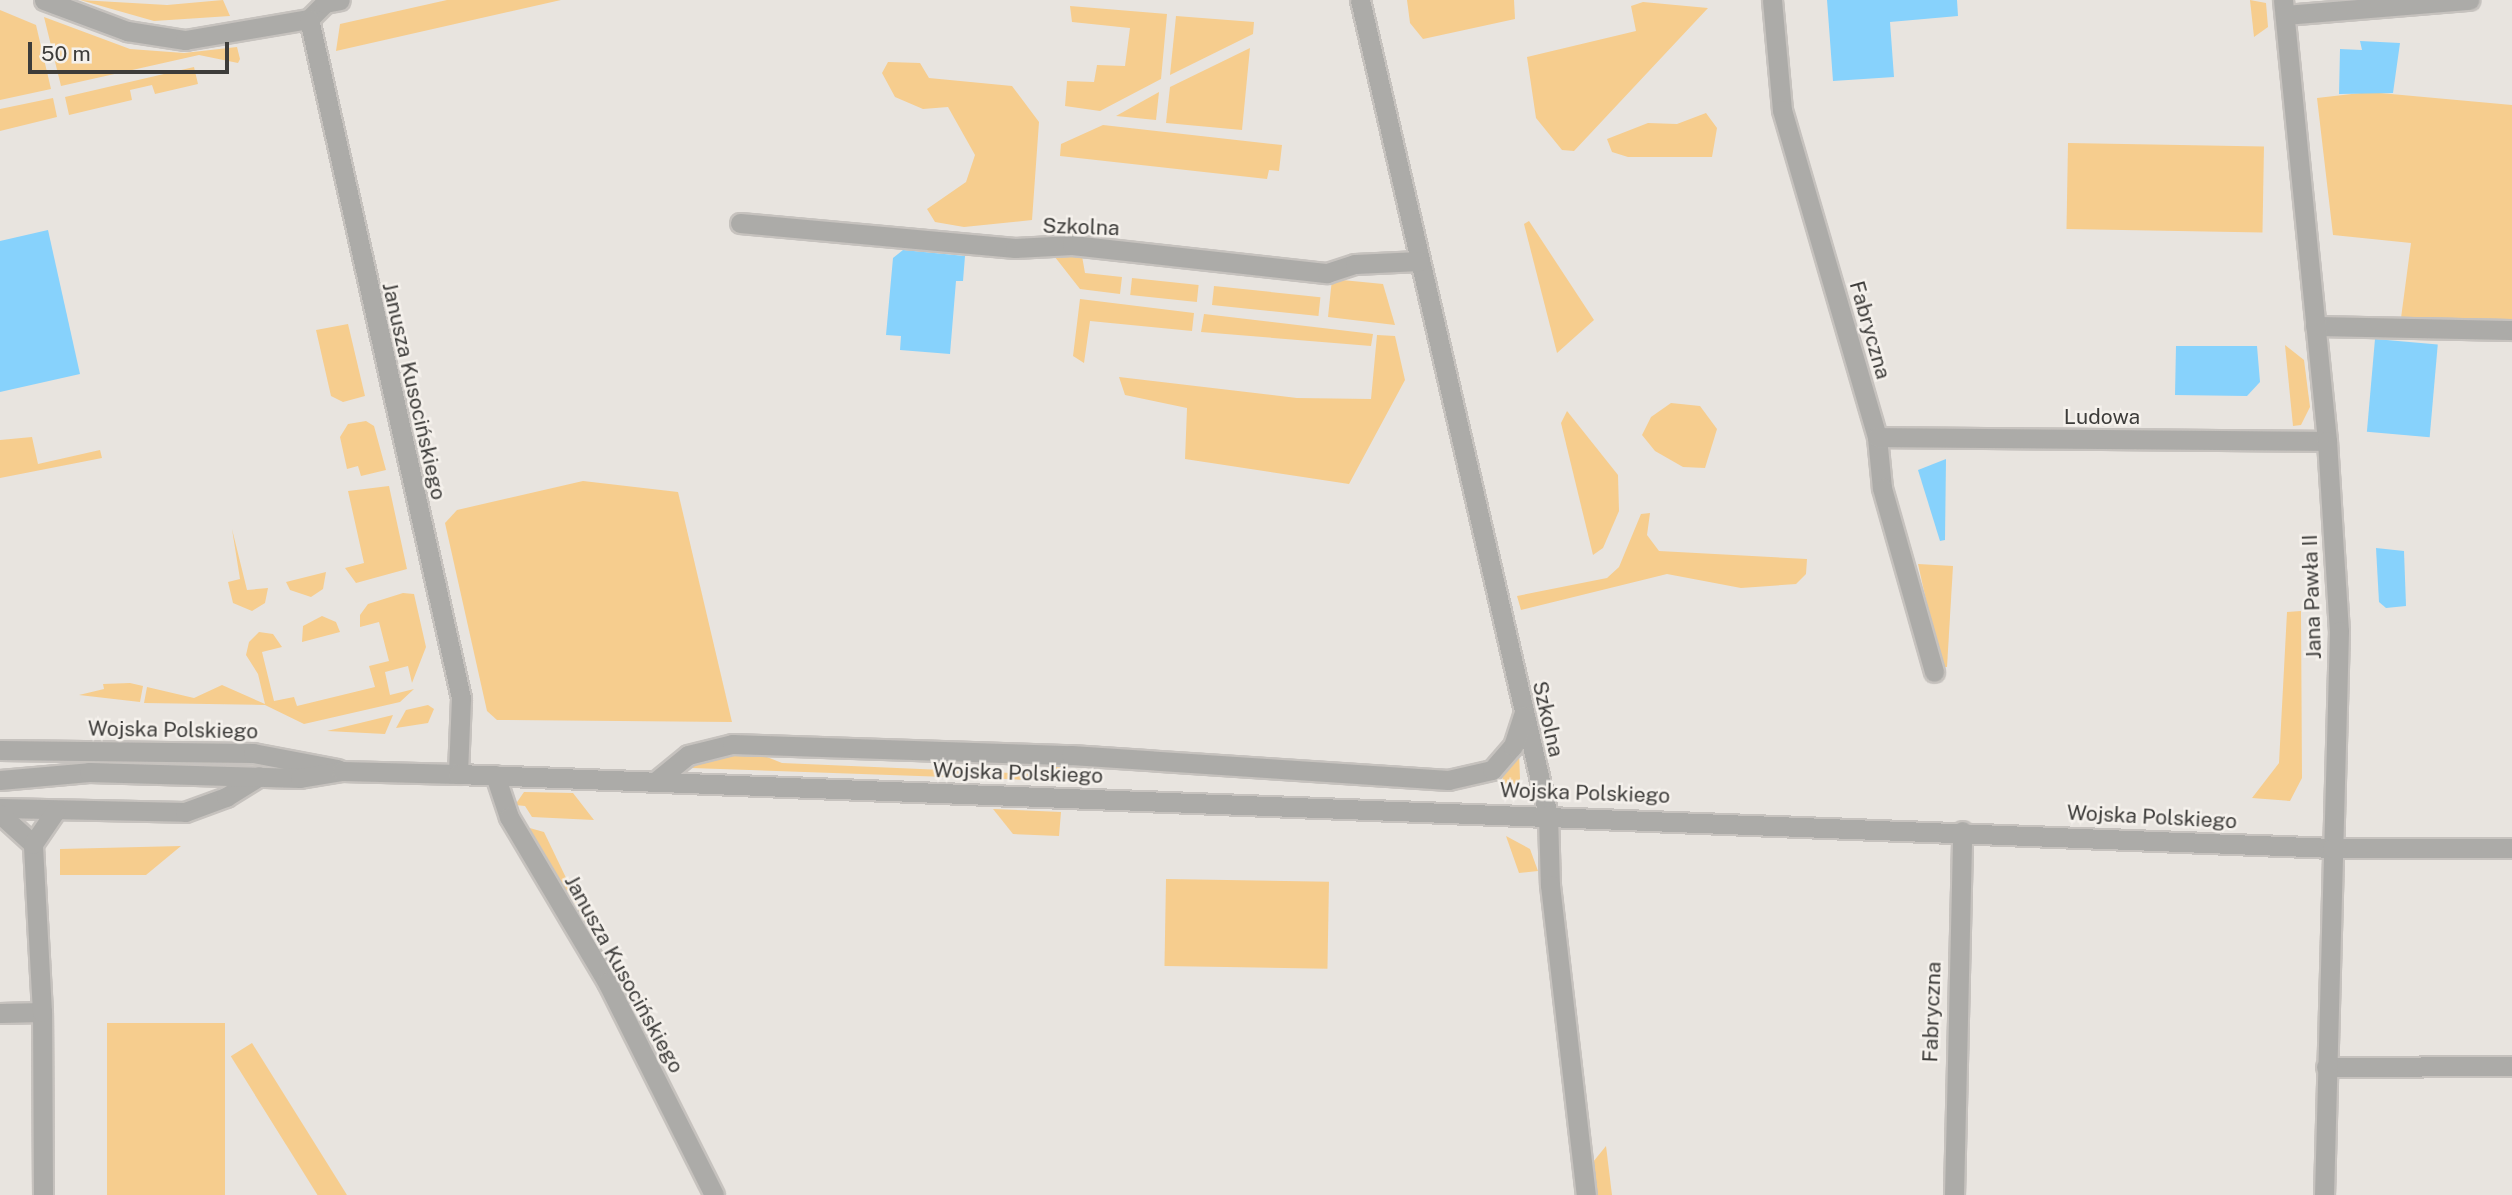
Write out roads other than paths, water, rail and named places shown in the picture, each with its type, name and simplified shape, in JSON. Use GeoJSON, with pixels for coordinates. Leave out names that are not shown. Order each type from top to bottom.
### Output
{"type":"FeatureCollection","features":[{"type":"Feature","properties":{"kind":"street"},"geometry":{"type":"LineString","coordinates":[[44,0],[127,31],[185,40],[309,19],[325,3],[340,0]]}},
{"type":"Feature","properties":{"kind":"street","name":"Szkolna"},"geometry":{"type":"LineString","coordinates":[[1360,0],[1548,815],[1550,885],[1586,1195]]}},
{"type":"Feature","properties":{"kind":"street","name":"Fabryczna"},"geometry":{"type":"LineString","coordinates":[[1772,0],[1782,110],[1877,436],[1882,488],[1934,672]]}},
{"type":"Feature","properties":{"kind":"street"},"geometry":{"type":"LineString","coordinates":[[2284,7],[2469,0]]}},
{"type":"Feature","properties":{"kind":"street","name":"Jana Pawła II"},"geometry":{"type":"LineString","coordinates":[[2284,7],[2327,442],[2339,631],[2324,1195]]}},
{"type":"Feature","properties":{"kind":"street","name":"Janusza Kusocińskiego"},"geometry":{"type":"LineString","coordinates":[[309,19],[461,698],[458,774]]}},
{"type":"Feature","properties":{"kind":"street","name":"Szkolna"},"geometry":{"type":"LineString","coordinates":[[740,223],[1015,248],[1072,245],[1327,273],[1355,264],[1419,261]]}},
{"type":"Feature","properties":{"kind":"street"},"geometry":{"type":"LineString","coordinates":[[2315,326],[2512,330]]}},
{"type":"Feature","properties":{"kind":"street","name":"Ludowa"},"geometry":{"type":"LineString","coordinates":[[1877,436],[2327,442]]}},
{"type":"Feature","properties":{"kind":"street","name":"Wojska Polskiego"},"geometry":{"type":"LineString","coordinates":[[656,781],[688,755],[732,744],[1112,757],[1455,780],[1496,766],[1513,746],[1524,712]]}},
{"type":"Feature","properties":{"kind":"street","name":"Wojska Polskiego"},"geometry":{"type":"LineString","coordinates":[[0,750],[253,753],[342,771]]}},
{"type":"Feature","properties":{"kind":"street","name":"Wojska Polskiego"},"geometry":{"type":"LineString","coordinates":[[0,780],[89,772],[259,776],[342,771],[495,775],[1962,831],[2332,848],[2512,848]]}},
{"type":"Feature","properties":{"kind":"street","name":"Janusza Kusocińskiego"},"geometry":{"type":"LineString","coordinates":[[495,775],[509,817],[607,982],[713,1195]]}},
{"type":"Feature","properties":{"kind":"street"},"geometry":{"type":"LineString","coordinates":[[0,808],[184,812],[226,797],[259,776]]}},
{"type":"Feature","properties":{"kind":"street"},"geometry":{"type":"LineString","coordinates":[[43,1195],[42,1012],[33,844],[56,810]]}},
{"type":"Feature","properties":{"kind":"street"},"geometry":{"type":"LineString","coordinates":[[0,814],[33,844]]}},
{"type":"Feature","properties":{"kind":"street","name":"Fabryczna"},"geometry":{"type":"LineString","coordinates":[[1954,1195],[1962,831]]}},
{"type":"Feature","properties":{"kind":"street"},"geometry":{"type":"LineString","coordinates":[[0,1013],[42,1012]]}},
{"type":"Feature","properties":{"kind":"street"},"geometry":{"type":"LineString","coordinates":[[2326,1068],[2512,1066]]}}]}
